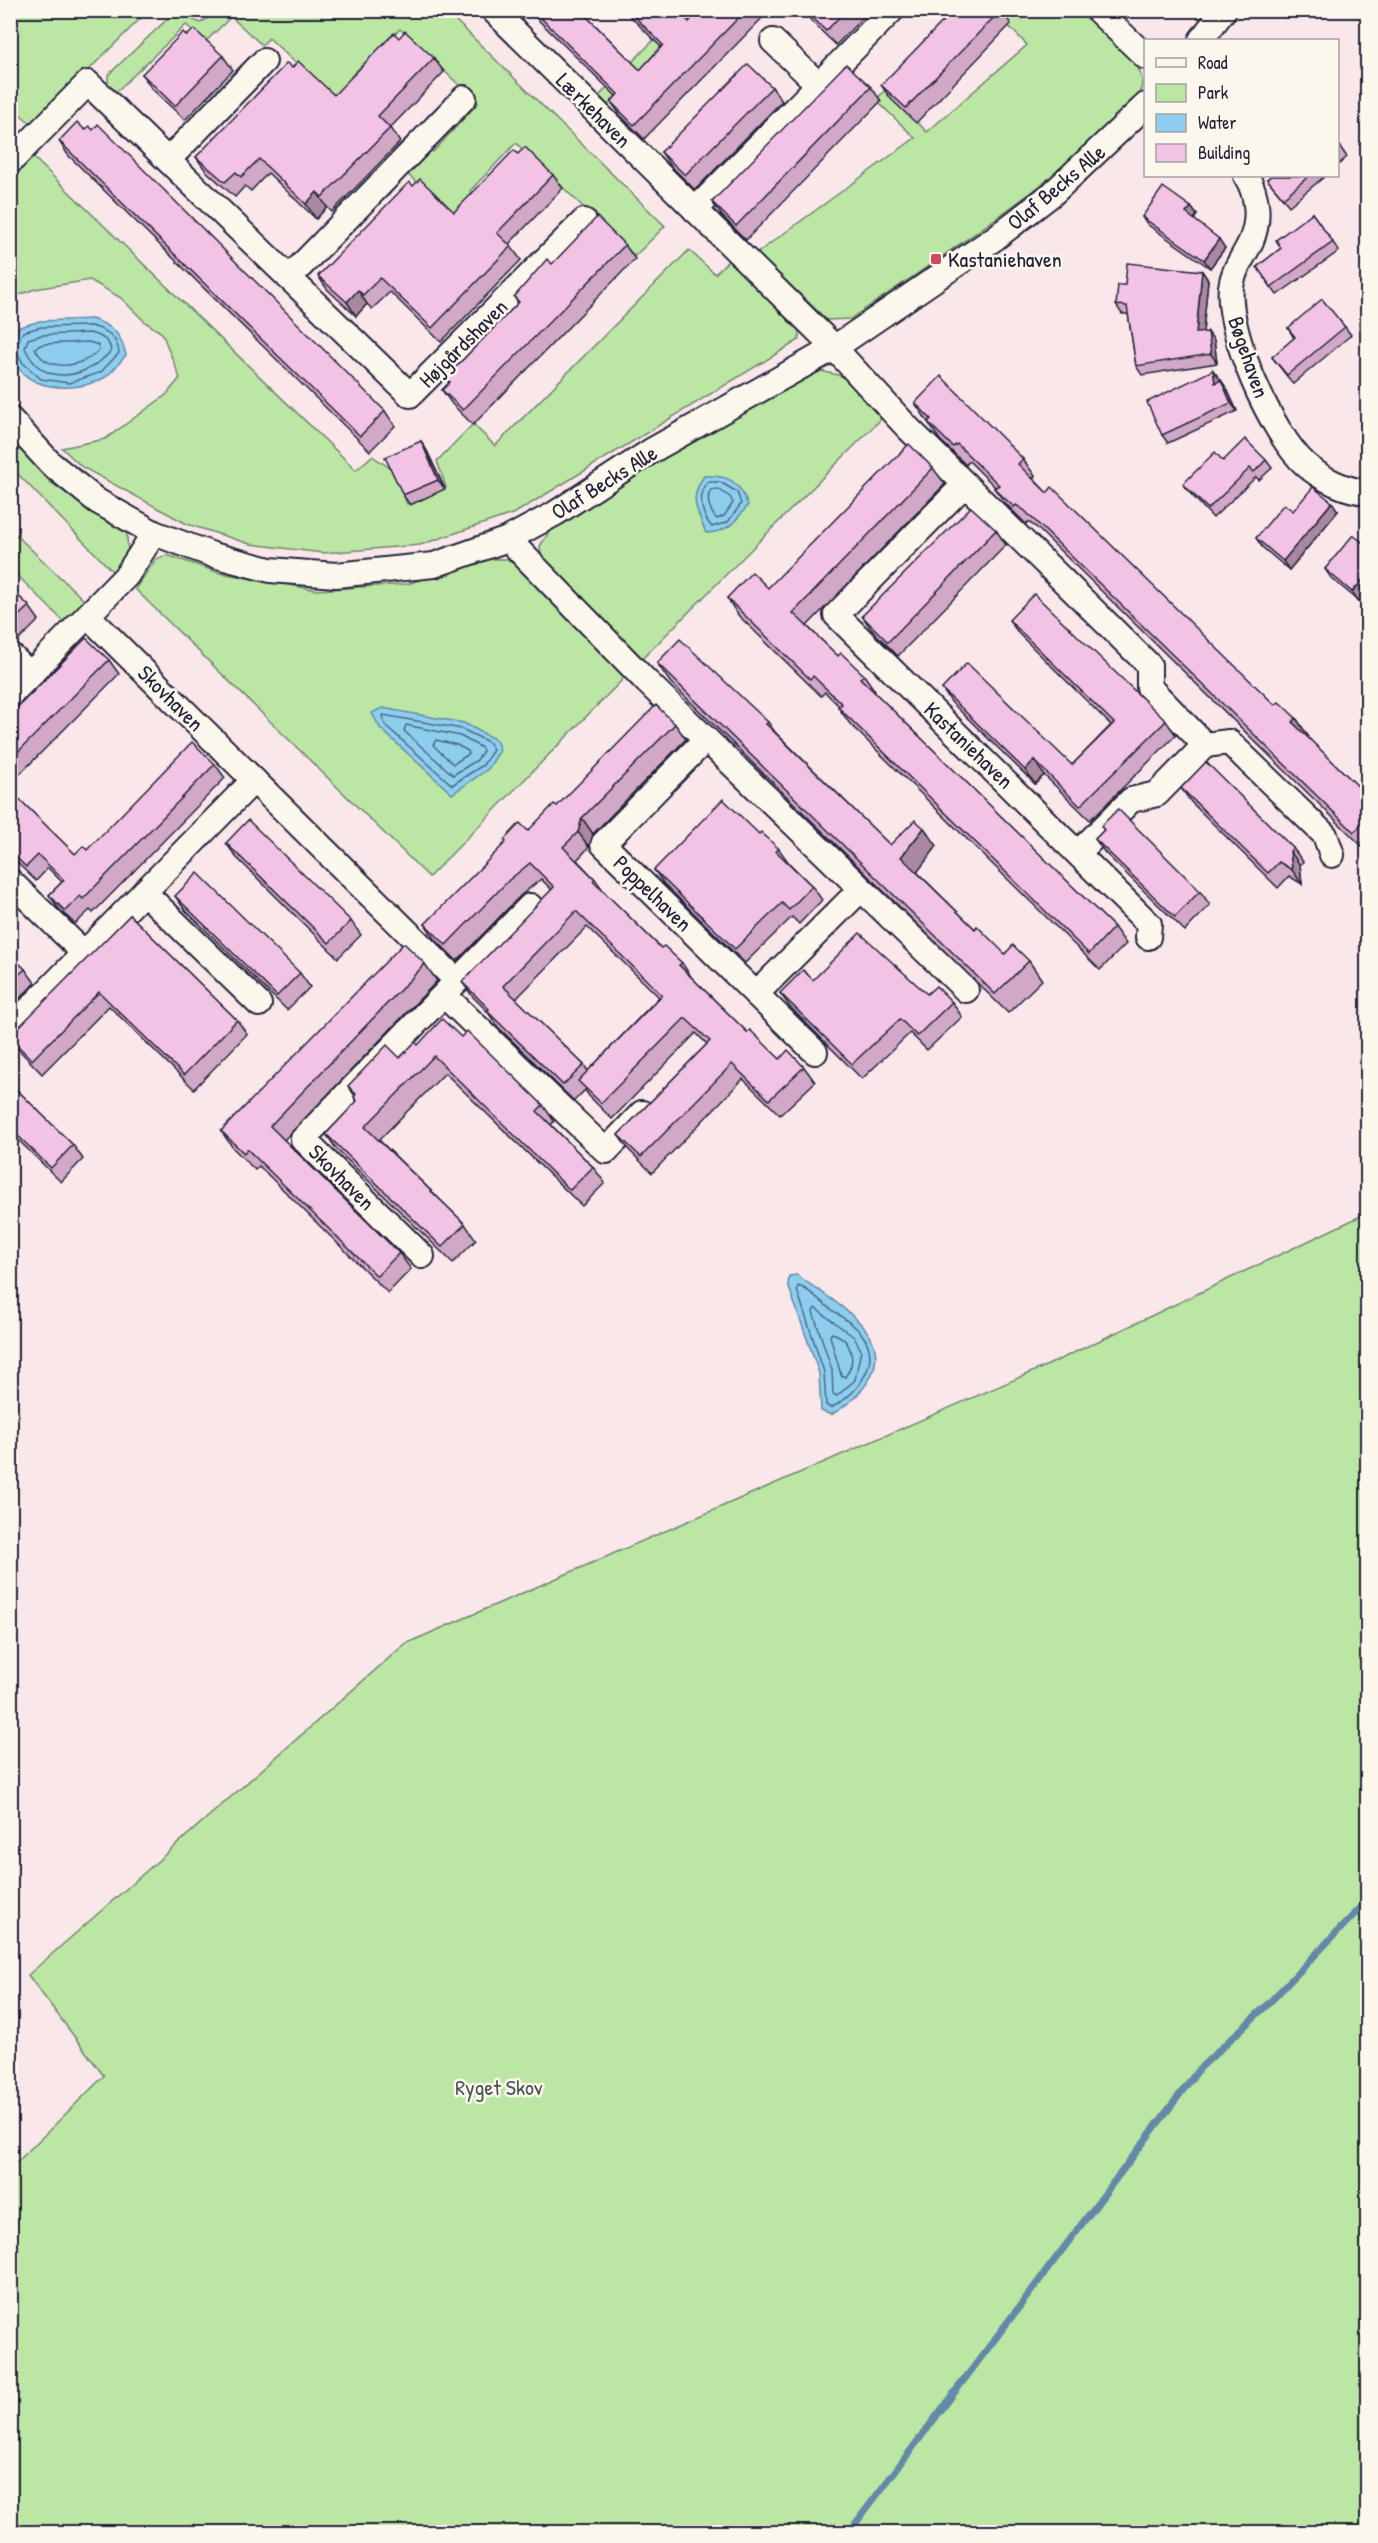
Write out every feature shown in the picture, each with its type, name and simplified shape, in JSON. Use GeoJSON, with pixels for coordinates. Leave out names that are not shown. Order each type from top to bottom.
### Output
{"type":"FeatureCollection","features":[{"type":"Feature","properties":{"kind":"street","name":"Lærkehaven"},"geometry":{"type":"LineString","coordinates":[[493,10],[834,348]]}},
{"type":"Feature","properties":{"kind":"street"},"geometry":{"type":"LineString","coordinates":[[695,210],[892,10]]}},
{"type":"Feature","properties":{"kind":"street"},"geometry":{"type":"LineString","coordinates":[[1097,10],[1144,55]]}},
{"type":"Feature","properties":{"kind":"street"},"geometry":{"type":"LineString","coordinates":[[1202,39],[1224,10]]}},
{"type":"Feature","properties":{"kind":"street"},"geometry":{"type":"LineString","coordinates":[[773,41],[819,85]]}},
{"type":"Feature","properties":{"kind":"street"},"geometry":{"type":"LineString","coordinates":[[168,160],[264,61]]}},
{"type":"Feature","properties":{"kind":"street","name":"Højgårdshaven"},"geometry":{"type":"LineString","coordinates":[[10,162],[88,83],[410,395],[584,221]]}},
{"type":"Feature","properties":{"kind":"street"},"geometry":{"type":"LineString","coordinates":[[289,278],[464,98]]}},
{"type":"Feature","properties":{"kind":"street","name":"Olaf Becks Alle"},"geometry":{"type":"LineString","coordinates":[[10,419],[51,464],[97,501],[154,533],[213,555],[270,570],[336,574],[434,565],[508,539],[556,513],[651,451],[834,348],[995,238],[1052,194],[1144,107]]}},
{"type":"Feature","properties":{"kind":"street","name":"Bøgehaven"},"geometry":{"type":"LineString","coordinates":[[1246,177],[1256,201],[1257,218],[1251,241],[1237,266],[1231,295],[1232,312],[1250,375],[1283,438],[1305,464],[1332,482],[1368,492]]}},
{"type":"Feature","properties":{"kind":"street"},"geometry":{"type":"LineString","coordinates":[[834,348],[902,422],[1149,665],[1149,687],[1205,745]]}},
{"type":"Feature","properties":{"kind":"street","name":"Kastaniehaven"},"geometry":{"type":"LineString","coordinates":[[965,484],[836,615],[1149,924],[1148,937]]}},
{"type":"Feature","properties":{"kind":"street"},"geometry":{"type":"LineString","coordinates":[[10,695],[127,575],[154,533]]}},
{"type":"Feature","properties":{"kind":"street"},"geometry":{"type":"LineString","coordinates":[[508,539],[706,739],[966,990]]}},
{"type":"Feature","properties":{"kind":"street","name":"Skovhaven"},"geometry":{"type":"LineString","coordinates":[[88,616],[254,780],[606,1151],[655,1100]]}},
{"type":"Feature","properties":{"kind":"street"},"geometry":{"type":"LineString","coordinates":[[10,655],[31,675]]}},
{"type":"Feature","properties":{"kind":"street","name":"Poppelhaven"},"geometry":{"type":"LineString","coordinates":[[706,739],[603,844],[815,1052]]}},
{"type":"Feature","properties":{"kind":"street"},"geometry":{"type":"LineString","coordinates":[[1078,854],[1131,800],[1157,794],[1205,745],[1229,742],[1325,835],[1332,855]]}},
{"type":"Feature","properties":{"kind":"street"},"geometry":{"type":"LineString","coordinates":[[10,1029],[254,780]]}},
{"type":"Feature","properties":{"kind":"street"},"geometry":{"type":"LineString","coordinates":[[10,881],[84,953]]}},
{"type":"Feature","properties":{"kind":"street"},"geometry":{"type":"LineString","coordinates":[[756,994],[860,890]]}},
{"type":"Feature","properties":{"kind":"street"},"geometry":{"type":"LineString","coordinates":[[144,892],[259,1004]]}},
{"type":"Feature","properties":{"kind":"street","name":"Skovhaven"},"geometry":{"type":"LineString","coordinates":[[422,1256],[303,1139],[530,906]]}},
{"type":"Feature","properties":{"kind":"green space"},"geometry":{"type":"Polygon","coordinates":[[[221,10],[446,11],[665,226],[635,256],[516,143],[470,191],[479,201],[459,220],[405,172],[428,148],[433,152],[478,103],[400,29],[351,76],[357,84],[338,103],[269,38],[262,45],[231,17],[206,41],[186,25],[113,95],[108,90],[108,75],[176,11],[200,23],[221,10]]]}},
{"type":"Feature","properties":{"kind":"green space"},"geometry":{"type":"Polygon","coordinates":[[[10,11],[148,11],[33,125],[11,107],[10,11]]]}},
{"type":"Feature","properties":{"kind":"green space"},"geometry":{"type":"Polygon","coordinates":[[[682,11],[701,11],[608,105],[599,96],[682,11]]]}},
{"type":"Feature","properties":{"kind":"green space"},"geometry":{"type":"Polygon","coordinates":[[[994,11],[1083,11],[1119,44],[1135,64],[1142,83],[1131,105],[1102,134],[1061,169],[962,243],[850,319],[827,320],[757,253],[915,138],[876,100],[885,90],[927,132],[1027,45],[994,11]]]}},
{"type":"Feature","properties":{"kind":"green space"},"geometry":{"type":"Polygon","coordinates":[[[29,158],[34,158],[356,470],[372,456],[393,470],[407,504],[446,487],[437,461],[473,424],[495,446],[689,250],[715,274],[732,257],[799,326],[799,340],[515,513],[420,545],[323,553],[250,544],[187,524],[82,467],[62,448],[105,439],[166,395],[180,378],[162,333],[145,322],[121,298],[90,280],[35,289],[11,298],[11,177],[29,158]]]}},
{"type":"Feature","properties":{"kind":"green space"},"geometry":{"type":"Polygon","coordinates":[[[821,371],[842,376],[882,418],[642,659],[542,564],[540,546],[549,532],[721,422],[821,371]]]}},
{"type":"Feature","properties":{"kind":"green space"},"geometry":{"type":"Polygon","coordinates":[[[10,436],[50,482],[127,534],[128,555],[113,572],[11,467],[10,436]]]}},
{"type":"Feature","properties":{"kind":"green space"},"geometry":{"type":"Polygon","coordinates":[[[10,529],[86,602],[66,624],[11,569],[10,529]]]}},
{"type":"Feature","properties":{"kind":"green space"},"geometry":{"type":"Polygon","coordinates":[[[167,555],[220,573],[317,590],[407,584],[487,559],[507,559],[538,583],[627,675],[429,877],[135,589],[156,559],[167,555]]]}},
{"type":"Feature","properties":{"kind":"green space","name":"Ryget Skov"},"geometry":{"type":"Polygon","coordinates":[[[1367,1213],[1367,2532],[11,2532],[11,2168],[104,2076],[28,1975],[405,1644],[1048,1365],[1367,1213]]]}},
{"type":"Feature","properties":{"kind":"water"},"geometry":{"type":"Polygon","coordinates":[[[92,319],[115,331],[122,341],[126,355],[104,378],[78,386],[49,386],[36,382],[24,374],[16,364],[11,350],[16,328],[40,321],[92,319]]]}},
{"type":"Feature","properties":{"kind":"water"},"geometry":{"type":"Polygon","coordinates":[[[704,476],[727,478],[732,481],[741,490],[748,505],[731,525],[720,531],[706,533],[697,511],[696,491],[704,476]]]}},
{"type":"Feature","properties":{"kind":"water"},"geometry":{"type":"Polygon","coordinates":[[[382,708],[464,723],[496,740],[500,750],[488,769],[452,794],[380,728],[372,713],[382,708]]]}},
{"type":"Feature","properties":{"kind":"water"},"geometry":{"type":"Polygon","coordinates":[[[797,1275],[852,1315],[866,1330],[873,1343],[876,1356],[870,1379],[853,1399],[831,1415],[821,1411],[819,1373],[788,1285],[789,1276],[797,1275]]]}},
{"type":"Feature","properties":{"kind":"building"},"geometry":{"type":"Polygon","coordinates":[[[533,10],[580,10],[640,70],[663,45],[628,10],[678,10],[689,22],[700,10],[746,10],[634,125],[611,102],[618,94],[533,10]]]}},
{"type":"Feature","properties":{"kind":"building"},"geometry":{"type":"Polygon","coordinates":[[[805,10],[846,10],[826,31],[805,10]]]}},
{"type":"Feature","properties":{"kind":"building"},"geometry":{"type":"Polygon","coordinates":[[[954,10],[1001,10],[906,108],[881,85],[954,10]]]}},
{"type":"Feature","properties":{"kind":"building"},"geometry":{"type":"Polygon","coordinates":[[[194,29],[223,56],[175,106],[142,74],[183,32],[187,36],[194,29]]]}},
{"type":"Feature","properties":{"kind":"building"},"geometry":{"type":"Polygon","coordinates":[[[405,31],[434,58],[378,116],[390,128],[322,197],[317,192],[306,204],[259,159],[241,177],[236,172],[225,182],[196,157],[287,63],[292,68],[298,61],[334,95],[394,33],[399,38],[405,31]]]}},
{"type":"Feature","properties":{"kind":"building"},"geometry":{"type":"Polygon","coordinates":[[[748,64],[772,87],[685,175],[661,152],[748,64]]]}},
{"type":"Feature","properties":{"kind":"building"},"geometry":{"type":"Polygon","coordinates":[[[846,64],[871,87],[736,226],[712,202],[846,64]]]}},
{"type":"Feature","properties":{"kind":"building"},"geometry":{"type":"Polygon","coordinates":[[[77,122],[85,130],[89,126],[93,130],[98,124],[385,411],[360,436],[59,141],[77,122]]]}},
{"type":"Feature","properties":{"kind":"building"},"geometry":{"type":"Polygon","coordinates":[[[525,147],[553,175],[497,233],[511,246],[432,328],[380,278],[363,295],[358,290],[347,302],[318,276],[409,182],[413,186],[420,179],[454,212],[514,150],[518,154],[525,147]]]}},
{"type":"Feature","properties":{"kind":"building"},"geometry":{"type":"Polygon","coordinates":[[[1270,177],[1308,177],[1283,198],[1267,179],[1270,177]]]}},
{"type":"Feature","properties":{"kind":"building"},"geometry":{"type":"Polygon","coordinates":[[[1163,187],[1191,207],[1186,213],[1219,239],[1204,260],[1142,217],[1163,187]]]}},
{"type":"Feature","properties":{"kind":"building"},"geometry":{"type":"Polygon","coordinates":[[[1312,213],[1333,242],[1271,287],[1257,267],[1281,248],[1276,240],[1312,213]]]}},
{"type":"Feature","properties":{"kind":"building"},"geometry":{"type":"Polygon","coordinates":[[[597,217],[625,245],[463,410],[442,390],[450,382],[445,378],[519,302],[514,297],[547,259],[552,264],[597,217]]]}},
{"type":"Feature","properties":{"kind":"building"},"geometry":{"type":"Polygon","coordinates":[[[1127,263],[1202,271],[1196,333],[1208,332],[1211,354],[1136,366],[1127,306],[1116,305],[1118,285],[1125,285],[1127,263]]]}},
{"type":"Feature","properties":{"kind":"building"},"geometry":{"type":"Polygon","coordinates":[[[1322,299],[1345,327],[1287,375],[1272,357],[1295,337],[1288,328],[1322,299]]]}},
{"type":"Feature","properties":{"kind":"building"},"geometry":{"type":"Polygon","coordinates":[[[1213,370],[1215,383],[1221,380],[1231,403],[1162,435],[1147,402],[1213,370]]]}},
{"type":"Feature","properties":{"kind":"building"},"geometry":{"type":"Polygon","coordinates":[[[941,376],[1023,459],[1018,464],[1047,493],[1052,487],[1275,705],[1279,702],[1296,718],[1292,722],[1368,796],[1368,818],[1354,832],[1024,510],[1016,505],[1014,507],[994,488],[999,485],[957,444],[953,447],[928,422],[931,419],[915,403],[941,376]]]}},
{"type":"Feature","properties":{"kind":"building"},"geometry":{"type":"Polygon","coordinates":[[[1245,439],[1266,460],[1254,472],[1250,468],[1208,509],[1183,484],[1215,452],[1223,461],[1245,439]]]}},
{"type":"Feature","properties":{"kind":"building"},"geometry":{"type":"Polygon","coordinates":[[[421,441],[438,480],[403,495],[385,457],[421,441]]]}},
{"type":"Feature","properties":{"kind":"building"},"geometry":{"type":"Polygon","coordinates":[[[909,444],[933,468],[793,613],[838,656],[841,653],[864,675],[860,678],[1114,927],[1089,954],[838,707],[842,704],[813,676],[810,679],[727,598],[752,572],[768,588],[909,444]]]}},
{"type":"Feature","properties":{"kind":"building"},"geometry":{"type":"Polygon","coordinates":[[[1313,487],[1332,502],[1283,561],[1256,538],[1284,504],[1293,511],[1313,487]]]}},
{"type":"Feature","properties":{"kind":"building"},"geometry":{"type":"Polygon","coordinates":[[[971,507],[996,530],[888,642],[862,616],[971,507]]]}},
{"type":"Feature","properties":{"kind":"building"},"geometry":{"type":"Polygon","coordinates":[[[1353,535],[1362,542],[1368,535],[1368,574],[1352,592],[1325,569],[1353,535]]]}},
{"type":"Feature","properties":{"kind":"building"},"geometry":{"type":"Polygon","coordinates":[[[10,588],[29,606],[10,624],[10,588]]]}},
{"type":"Feature","properties":{"kind":"building"},"geometry":{"type":"Polygon","coordinates":[[[1034,594],[1166,721],[1080,806],[1034,760],[1025,770],[942,689],[967,663],[1072,765],[1114,723],[1009,620],[1034,594]]]}},
{"type":"Feature","properties":{"kind":"building"},"geometry":{"type":"Polygon","coordinates":[[[86,638],[109,660],[10,760],[10,715],[86,638]]]}},
{"type":"Feature","properties":{"kind":"building"},"geometry":{"type":"Polygon","coordinates":[[[680,639],[768,722],[766,724],[890,845],[915,820],[924,828],[901,857],[975,929],[977,926],[1005,954],[1013,945],[1029,961],[995,994],[657,663],[680,639]]]}},
{"type":"Feature","properties":{"kind":"building"},"geometry":{"type":"Polygon","coordinates":[[[656,705],[675,724],[582,818],[578,832],[563,847],[595,879],[593,881],[661,948],[664,946],[682,963],[679,965],[747,1032],[750,1030],[780,1059],[788,1050],[804,1067],[769,1100],[732,1064],[641,1157],[618,1135],[710,1041],[685,1018],[601,1103],[578,1081],[662,995],[576,911],[503,986],[584,1065],[563,1085],[487,1011],[489,1009],[462,982],[554,887],[530,863],[509,880],[446,945],[425,924],[506,842],[504,840],[520,823],[528,831],[554,804],[557,806],[656,705]]]}},
{"type":"Feature","properties":{"kind":"building"},"geometry":{"type":"Polygon","coordinates":[[[192,742],[215,764],[83,899],[80,896],[65,911],[49,895],[64,880],[38,855],[26,867],[10,851],[10,790],[75,854],[83,846],[87,850],[192,742]]]}},
{"type":"Feature","properties":{"kind":"building"},"geometry":{"type":"Polygon","coordinates":[[[1206,762],[1293,848],[1290,851],[1292,870],[1279,862],[1268,873],[1181,788],[1206,762]]]}},
{"type":"Feature","properties":{"kind":"building"},"geometry":{"type":"Polygon","coordinates":[[[723,799],[759,834],[761,832],[779,849],[776,851],[812,886],[789,910],[782,903],[735,949],[654,870],[723,799]]]}},
{"type":"Feature","properties":{"kind":"building"},"geometry":{"type":"Polygon","coordinates":[[[1118,809],[1200,891],[1175,917],[1095,839],[1104,830],[1101,826],[1118,809]]]}},
{"type":"Feature","properties":{"kind":"building"},"geometry":{"type":"Polygon","coordinates":[[[248,820],[351,921],[329,943],[226,843],[248,820]]]}},
{"type":"Feature","properties":{"kind":"building"},"geometry":{"type":"Polygon","coordinates":[[[198,873],[300,973],[277,996],[175,896],[198,873]]]}},
{"type":"Feature","properties":{"kind":"building"},"geometry":{"type":"Polygon","coordinates":[[[130,915],[237,1020],[184,1075],[99,992],[32,1060],[10,1036],[130,915]]]}},
{"type":"Feature","properties":{"kind":"building"},"geometry":{"type":"Polygon","coordinates":[[[860,933],[927,994],[936,986],[952,1002],[917,1036],[900,1019],[852,1064],[780,993],[803,970],[813,980],[860,933]]]}},
{"type":"Feature","properties":{"kind":"building"},"geometry":{"type":"Polygon","coordinates":[[[404,943],[425,964],[270,1126],[399,1253],[377,1276],[247,1149],[244,1153],[221,1131],[404,943]]]}},
{"type":"Feature","properties":{"kind":"building"},"geometry":{"type":"Polygon","coordinates":[[[10,955],[25,969],[10,983],[10,955]]]}},
{"type":"Feature","properties":{"kind":"building"},"geometry":{"type":"Polygon","coordinates":[[[442,1019],[461,1037],[467,1031],[543,1105],[537,1111],[593,1167],[570,1190],[434,1056],[365,1127],[465,1224],[442,1247],[326,1134],[357,1101],[354,1097],[356,1094],[348,1086],[387,1045],[400,1058],[415,1042],[418,1045],[442,1019]]]}},
{"type":"Feature","properties":{"kind":"building"},"geometry":{"type":"Polygon","coordinates":[[[10,1083],[73,1145],[51,1168],[10,1128],[10,1083]]]}},
{"type":"Feature","properties":{"kind":"waterway"},"geometry":{"type":"LineString","coordinates":[[849,2532],[1199,2069],[1266,2006],[1368,1900]]}},
{"type":"Feature","properties":{"kind":"place","name":"Kastaniehaven"},"geometry":{"type":"Point","coordinates":[936,259]}}]}
